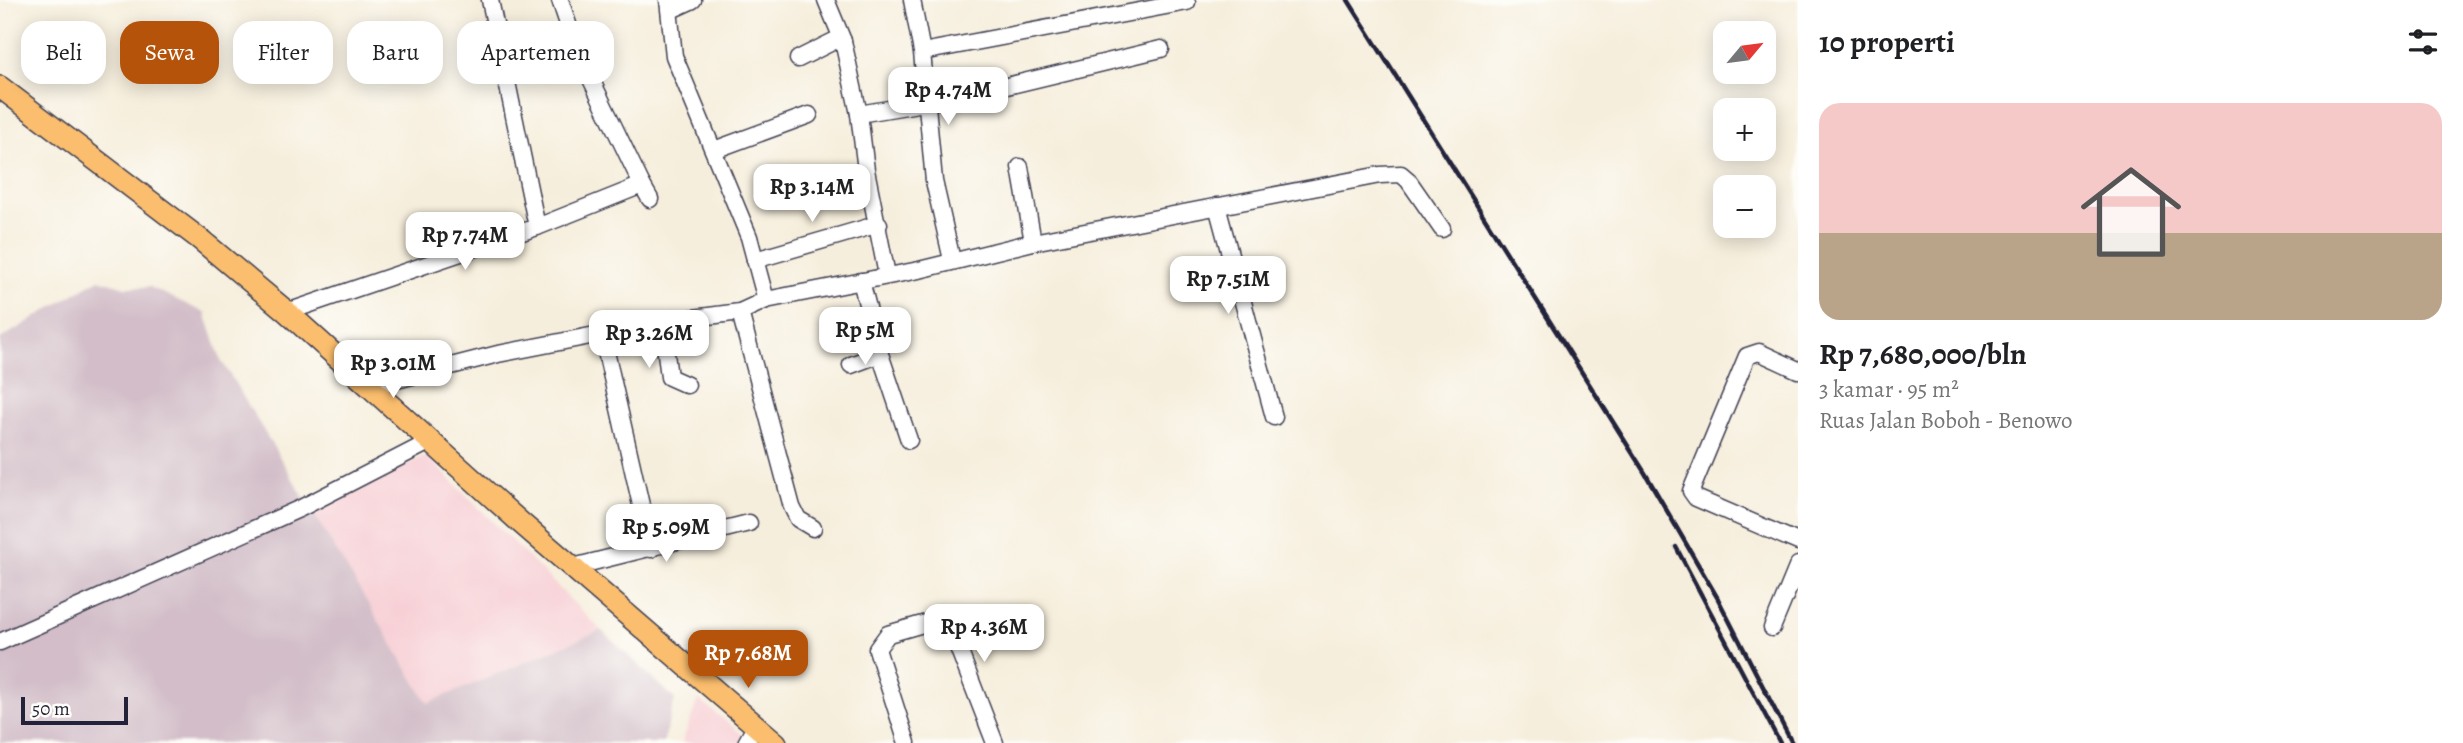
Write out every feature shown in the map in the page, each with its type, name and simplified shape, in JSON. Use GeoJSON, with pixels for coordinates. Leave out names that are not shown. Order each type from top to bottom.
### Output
{"type":"FeatureCollection","features":[{"type":"Feature","properties":{"kind":"main road"},"geometry":{"type":"LineString","coordinates":[[0,87],[201,240],[287,312],[573,567],[751,734],[776,743]]}},
{"type":"Feature","properties":{"kind":"street"},"geometry":{"type":"LineString","coordinates":[[490,0],[537,227]]}},
{"type":"Feature","properties":{"kind":"street"},"geometry":{"type":"LineString","coordinates":[[287,312],[646,192],[576,48],[560,0]]}},
{"type":"Feature","properties":{"kind":"street"},"geometry":{"type":"LineString","coordinates":[[693,0],[669,5],[670,38],[674,57],[714,150],[755,260],[766,300]]}},
{"type":"Feature","properties":{"kind":"street"},"geometry":{"type":"LineString","coordinates":[[827,0],[843,41],[859,114],[866,170],[879,224],[887,275]]}},
{"type":"Feature","properties":{"kind":"street"},"geometry":{"type":"LineString","coordinates":[[912,0],[922,52],[934,181],[952,260]]}},
{"type":"Feature","properties":{"kind":"street"},"geometry":{"type":"LineString","coordinates":[[922,52],[1187,2]]}},
{"type":"Feature","properties":{"kind":"street"},"geometry":{"type":"LineString","coordinates":[[798,59],[834,41],[843,41]]}},
{"type":"Feature","properties":{"kind":"street"},"geometry":{"type":"LineString","coordinates":[[859,114],[965,96],[1161,49]]}},
{"type":"Feature","properties":{"kind":"street"},"geometry":{"type":"LineString","coordinates":[[714,150],[809,116]]}},
{"type":"Feature","properties":{"kind":"street"},"geometry":{"type":"LineString","coordinates":[[1020,167],[1033,242]]}},
{"type":"Feature","properties":{"kind":"street"},"geometry":{"type":"LineString","coordinates":[[369,387],[498,354],[662,322],[740,312],[766,300],[1033,242],[1391,173],[1408,180],[1442,229]]}},
{"type":"Feature","properties":{"kind":"street"},"geometry":{"type":"LineString","coordinates":[[1217,206],[1274,417]]}},
{"type":"Feature","properties":{"kind":"street"},"geometry":{"type":"LineString","coordinates":[[755,260],[879,224]]}},
{"type":"Feature","properties":{"kind":"street"},"geometry":{"type":"LineString","coordinates":[[861,281],[880,354],[909,440]]}},
{"type":"Feature","properties":{"kind":"street"},"geometry":{"type":"LineString","coordinates":[[740,312],[792,507],[798,519],[813,528]]}},
{"type":"Feature","properties":{"kind":"street"},"geometry":{"type":"LineString","coordinates":[[662,322],[669,377],[687,385]]}},
{"type":"Feature","properties":{"kind":"street"},"geometry":{"type":"LineString","coordinates":[[602,334],[651,549]]}},
{"type":"Feature","properties":{"kind":"street"},"geometry":{"type":"LineString","coordinates":[[1798,370],[1759,352],[1747,356],[1691,491],[1696,498],[1798,542]]}},
{"type":"Feature","properties":{"kind":"street"},"geometry":{"type":"LineString","coordinates":[[851,365],[880,354]]}},
{"type":"Feature","properties":{"kind":"street"},"geometry":{"type":"LineString","coordinates":[[0,642],[341,490],[431,441]]}},
{"type":"Feature","properties":{"kind":"street"},"geometry":{"type":"LineString","coordinates":[[573,567],[749,523]]}},
{"type":"Feature","properties":{"kind":"street"},"geometry":{"type":"LineString","coordinates":[[1772,628],[1798,565]]}},
{"type":"Feature","properties":{"kind":"street"},"geometry":{"type":"LineString","coordinates":[[907,743],[877,649],[880,640],[888,634],[940,619],[949,624],[995,743]]}},
{"type":"Feature","properties":{"kind":"shaded area"},"geometry":{"type":"Polygon","coordinates":[[[99,279],[125,287],[150,287],[205,313],[221,360],[428,703],[601,630],[675,699],[663,743],[0,743],[0,339],[99,279]]]}},
{"type":"Feature","properties":{"kind":"shaded area"},"geometry":{"type":"Polygon","coordinates":[[[426,455],[601,630],[428,703],[310,509],[426,455]]]}},
{"type":"Feature","properties":{"kind":"shaded area"},"geometry":{"type":"Polygon","coordinates":[[[698,699],[753,743],[682,743],[698,699]]]}},
{"type":"Feature","properties":{"kind":"railway"},"geometry":{"type":"LineString","coordinates":[[1348,0],[1645,473],[1717,597],[1792,743]]}},
{"type":"Feature","properties":{"kind":"railway"},"geometry":{"type":"LineString","coordinates":[[1676,547],[1780,743]]}}]}
